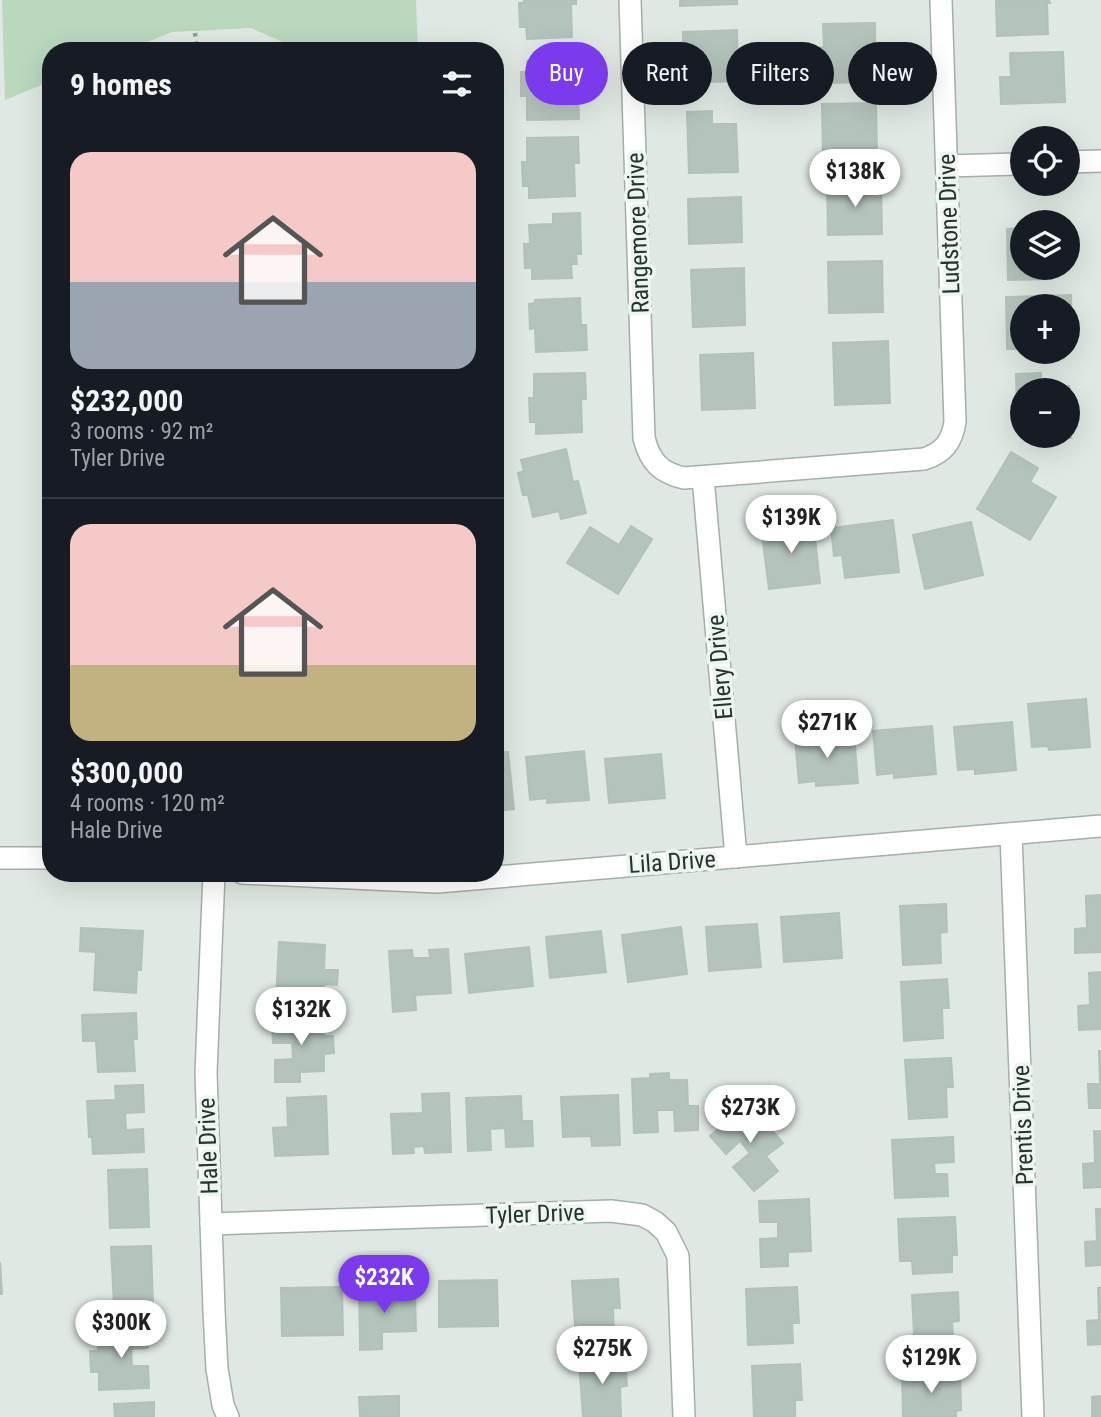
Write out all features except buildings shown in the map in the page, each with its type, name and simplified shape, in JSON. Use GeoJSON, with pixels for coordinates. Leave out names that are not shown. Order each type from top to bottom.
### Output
{"type":"FeatureCollection","features":[{"type":"Feature","properties":{"kind":"street","name":"Rangemore Drive"},"geometry":{"type":"LineString","coordinates":[[630,0],[644,438],[648,453],[655,464],[669,475],[684,478],[703,477]]}},
{"type":"Feature","properties":{"kind":"street","name":"Ludstone Drive"},"geometry":{"type":"LineString","coordinates":[[703,477],[924,459],[937,455],[953,436],[956,422],[941,0]]}},
{"type":"Feature","properties":{"kind":"street"},"geometry":{"type":"LineString","coordinates":[[1080,162],[1101,161]]}},
{"type":"Feature","properties":{"kind":"street"},"geometry":{"type":"LineString","coordinates":[[947,166],[1010,164]]}},
{"type":"Feature","properties":{"kind":"street","name":"Ellery Drive"},"geometry":{"type":"LineString","coordinates":[[703,477],[736,857]]}},
{"type":"Feature","properties":{"kind":"street","name":"Lila Drive"},"geometry":{"type":"LineString","coordinates":[[504,876],[1101,826]]}},
{"type":"Feature","properties":{"kind":"street","name":"Prentis Drive"},"geometry":{"type":"LineString","coordinates":[[1011,834],[1033,1417]]}},
{"type":"Feature","properties":{"kind":"street"},"geometry":{"type":"LineString","coordinates":[[0,858],[42,858]]}},
{"type":"Feature","properties":{"kind":"street","name":"Hale Drive"},"geometry":{"type":"LineString","coordinates":[[214,882],[206,1073],[217,1369],[223,1405],[228,1417]]}},
{"type":"Feature","properties":{"kind":"street","name":"Tyler Drive"},"geometry":{"type":"LineString","coordinates":[[211,1224],[611,1211],[642,1215],[666,1232],[678,1256],[684,1417]]}},
{"type":"Feature","properties":{"kind":"path"},"geometry":{"type":"LineString","coordinates":[[195,33],[196,42]]}},
{"type":"Feature","properties":{"kind":"green space"},"geometry":{"type":"Polygon","coordinates":[[[2,0],[416,0],[418,42],[283,42],[251,28],[172,32],[147,42],[42,42],[42,85],[5,100],[2,0]]]}}]}
